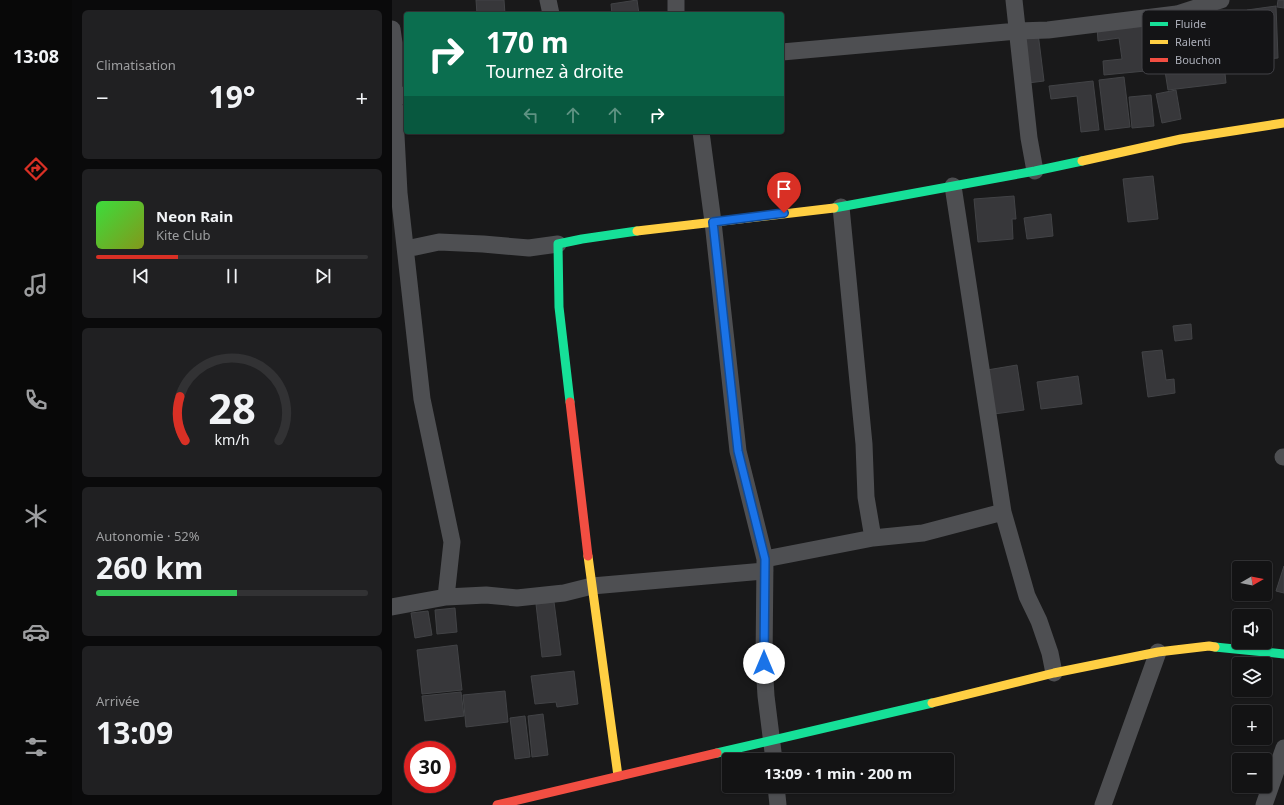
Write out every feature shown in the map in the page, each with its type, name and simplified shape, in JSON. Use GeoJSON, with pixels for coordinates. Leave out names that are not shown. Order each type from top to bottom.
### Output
{"type":"FeatureCollection","features":[{"type":"Feature","properties":{"kind":"street"},"geometry":{"type":"LineString","coordinates":[[548,0],[551,12]]}},
{"type":"Feature","properties":{"kind":"street"},"geometry":{"type":"LineString","coordinates":[[676,0],[676,12]]}},
{"type":"Feature","properties":{"kind":"street"},"geometry":{"type":"LineString","coordinates":[[1014,0],[1029,138],[1035,172]]}},
{"type":"Feature","properties":{"kind":"street"},"geometry":{"type":"LineString","coordinates":[[1190,10],[1221,0]]}},
{"type":"Feature","properties":{"kind":"street"},"geometry":{"type":"LineString","coordinates":[[784,52],[1018,31],[1048,30],[1142,18]]}},
{"type":"Feature","properties":{"kind":"street"},"geometry":{"type":"LineString","coordinates":[[392,29],[400,96],[399,193],[422,399],[452,542],[446,597]]}},
{"type":"Feature","properties":{"kind":"street"},"geometry":{"type":"LineString","coordinates":[[406,249],[439,242],[529,248],[590,238],[841,207],[1035,172],[1181,139],[1284,123]]}},
{"type":"Feature","properties":{"kind":"street"},"geometry":{"type":"LineString","coordinates":[[701,134],[713,222],[738,451],[765,565],[766,696],[773,753]]}},
{"type":"Feature","properties":{"kind":"street"},"geometry":{"type":"LineString","coordinates":[[953,186],[1003,512],[1027,596],[1039,621],[1050,652],[1054,673]]}},
{"type":"Feature","properties":{"kind":"street"},"geometry":{"type":"LineString","coordinates":[[841,207],[864,444],[866,496],[873,538]]}},
{"type":"Feature","properties":{"kind":"street"},"geometry":{"type":"LineString","coordinates":[[558,244],[559,306],[592,586],[618,776]]}},
{"type":"Feature","properties":{"kind":"street"},"geometry":{"type":"LineString","coordinates":[[392,607],[446,597],[486,595],[517,598],[564,593],[592,586],[765,565],[873,538],[923,533],[1003,512]]}},
{"type":"Feature","properties":{"kind":"street"},"geometry":{"type":"LineString","coordinates":[[497,805],[884,715],[1054,673],[1158,652],[1209,646],[1284,654]]}},
{"type":"Feature","properties":{"kind":"street"},"geometry":{"type":"LineString","coordinates":[[1103,805],[1158,652]]}},
{"type":"Feature","properties":{"kind":"street"},"geometry":{"type":"LineString","coordinates":[[1264,805],[1284,748]]}},
{"type":"Feature","properties":{"kind":"street"},"geometry":{"type":"LineString","coordinates":[[777,793],[778,805]]}},
{"type":"Feature","properties":{"kind":"building"},"geometry":{"type":"Polygon","coordinates":[[[476,0],[504,0],[505,12],[477,12],[476,0]]]}},
{"type":"Feature","properties":{"kind":"building"},"geometry":{"type":"Polygon","coordinates":[[[637,0],[639,12],[612,12],[611,4],[637,0]]]}},
{"type":"Feature","properties":{"kind":"building"},"geometry":{"type":"Polygon","coordinates":[[[1278,0],[1284,0],[1284,8],[1277,7],[1278,0]]]}},
{"type":"Feature","properties":{"kind":"building"},"geometry":{"type":"Polygon","coordinates":[[[1276,6],[1278,58],[1274,58],[1274,10],[1247,10],[1276,6]]]}},
{"type":"Feature","properties":{"kind":"building"},"geometry":{"type":"Polygon","coordinates":[[[1142,22],[1142,71],[1104,75],[1103,61],[1122,59],[1119,38],[1098,41],[1097,27],[1142,22]]]}},
{"type":"Feature","properties":{"kind":"building"},"geometry":{"type":"Polygon","coordinates":[[[1038,33],[1044,81],[1028,83],[1023,35],[1038,33]]]}},
{"type":"Feature","properties":{"kind":"building"},"geometry":{"type":"Polygon","coordinates":[[[1165,74],[1225,74],[1226,83],[1168,90],[1165,74]]]}},
{"type":"Feature","properties":{"kind":"building"},"geometry":{"type":"Polygon","coordinates":[[[1124,77],[1130,127],[1105,130],[1099,80],[1124,77]]]}},
{"type":"Feature","properties":{"kind":"building"},"geometry":{"type":"Polygon","coordinates":[[[1093,81],[1099,130],[1081,132],[1077,96],[1051,99],[1049,86],[1093,81]]]}},
{"type":"Feature","properties":{"kind":"building"},"geometry":{"type":"Polygon","coordinates":[[[1176,90],[1181,119],[1162,123],[1156,94],[1176,90]]]}},
{"type":"Feature","properties":{"kind":"building"},"geometry":{"type":"Polygon","coordinates":[[[1151,95],[1154,126],[1132,128],[1129,97],[1151,95]]]}},
{"type":"Feature","properties":{"kind":"building"},"geometry":{"type":"Polygon","coordinates":[[[1153,176],[1158,219],[1128,222],[1123,179],[1153,176]]]}},
{"type":"Feature","properties":{"kind":"building"},"geometry":{"type":"Polygon","coordinates":[[[1014,196],[1016,219],[1012,219],[1013,239],[978,242],[974,199],[1014,196]]]}},
{"type":"Feature","properties":{"kind":"building"},"geometry":{"type":"Polygon","coordinates":[[[1051,214],[1053,236],[1027,239],[1024,218],[1051,214]]]}},
{"type":"Feature","properties":{"kind":"building"},"geometry":{"type":"Polygon","coordinates":[[[1191,324],[1192,339],[1175,341],[1173,326],[1191,324]]]}},
{"type":"Feature","properties":{"kind":"building"},"geometry":{"type":"Polygon","coordinates":[[[1162,350],[1166,380],[1174,379],[1175,393],[1148,397],[1142,352],[1162,350]]]}},
{"type":"Feature","properties":{"kind":"building"},"geometry":{"type":"Polygon","coordinates":[[[1017,365],[1024,410],[994,414],[987,370],[1017,365]]]}},
{"type":"Feature","properties":{"kind":"building"},"geometry":{"type":"Polygon","coordinates":[[[1078,376],[1082,404],[1041,409],[1037,382],[1078,376]]]}},
{"type":"Feature","properties":{"kind":"building"},"geometry":{"type":"Polygon","coordinates":[[[1284,566],[1284,593],[1276,591],[1284,566]]]}},
{"type":"Feature","properties":{"kind":"building"},"geometry":{"type":"Polygon","coordinates":[[[554,602],[561,655],[542,657],[536,604],[554,602]]]}},
{"type":"Feature","properties":{"kind":"building"},"geometry":{"type":"Polygon","coordinates":[[[455,608],[457,632],[437,634],[435,610],[455,608]]]}},
{"type":"Feature","properties":{"kind":"building"},"geometry":{"type":"Polygon","coordinates":[[[428,611],[432,635],[415,638],[411,613],[428,611]]]}},
{"type":"Feature","properties":{"kind":"building"},"geometry":{"type":"Polygon","coordinates":[[[457,645],[462,690],[422,694],[417,650],[457,645]]]}},
{"type":"Feature","properties":{"kind":"building"},"geometry":{"type":"Polygon","coordinates":[[[574,671],[578,704],[557,707],[556,702],[535,704],[531,676],[574,671]]]}},
{"type":"Feature","properties":{"kind":"building"},"geometry":{"type":"Polygon","coordinates":[[[505,691],[508,722],[466,727],[463,695],[505,691]]]}},
{"type":"Feature","properties":{"kind":"building"},"geometry":{"type":"Polygon","coordinates":[[[461,692],[464,716],[425,721],[422,696],[461,692]]]}},
{"type":"Feature","properties":{"kind":"building"},"geometry":{"type":"Polygon","coordinates":[[[543,714],[548,755],[532,757],[528,716],[543,714]]]}},
{"type":"Feature","properties":{"kind":"building"},"geometry":{"type":"Polygon","coordinates":[[[525,716],[530,757],[515,759],[510,718],[525,716]]]}},
{"type":"Feature","properties":{"kind":"traffic: fast"},"geometry":{"type":"LineString","coordinates":[[834,208],[1082,161]]}},
{"type":"Feature","properties":{"kind":"traffic: fast"},"geometry":{"type":"LineString","coordinates":[[570,402],[559,307],[558,244],[637,231]]}},
{"type":"Feature","properties":{"kind":"traffic: fast"},"geometry":{"type":"LineString","coordinates":[[1215,647],[1284,654]]}},
{"type":"Feature","properties":{"kind":"traffic: fast"},"geometry":{"type":"LineString","coordinates":[[717,753],[932,703]]}},
{"type":"Feature","properties":{"kind":"traffic: slow"},"geometry":{"type":"LineString","coordinates":[[1082,161],[1181,139],[1284,123]]}},
{"type":"Feature","properties":{"kind":"traffic: slow"},"geometry":{"type":"LineString","coordinates":[[637,231],[834,208]]}},
{"type":"Feature","properties":{"kind":"traffic: slow"},"geometry":{"type":"LineString","coordinates":[[588,556],[618,776]]}},
{"type":"Feature","properties":{"kind":"traffic: slow"},"geometry":{"type":"LineString","coordinates":[[932,703],[1054,673],[1158,652],[1209,646],[1215,647]]}},
{"type":"Feature","properties":{"kind":"traffic: jam"},"geometry":{"type":"LineString","coordinates":[[570,402],[588,556]]}},
{"type":"Feature","properties":{"kind":"traffic: jam"},"geometry":{"type":"LineString","coordinates":[[497,805],[717,753]]}},
{"type":"Feature","properties":{"kind":"route"},"geometry":{"type":"LineString","coordinates":[[764,663],[765,559],[738,451],[713,222],[784,213]]}}]}
